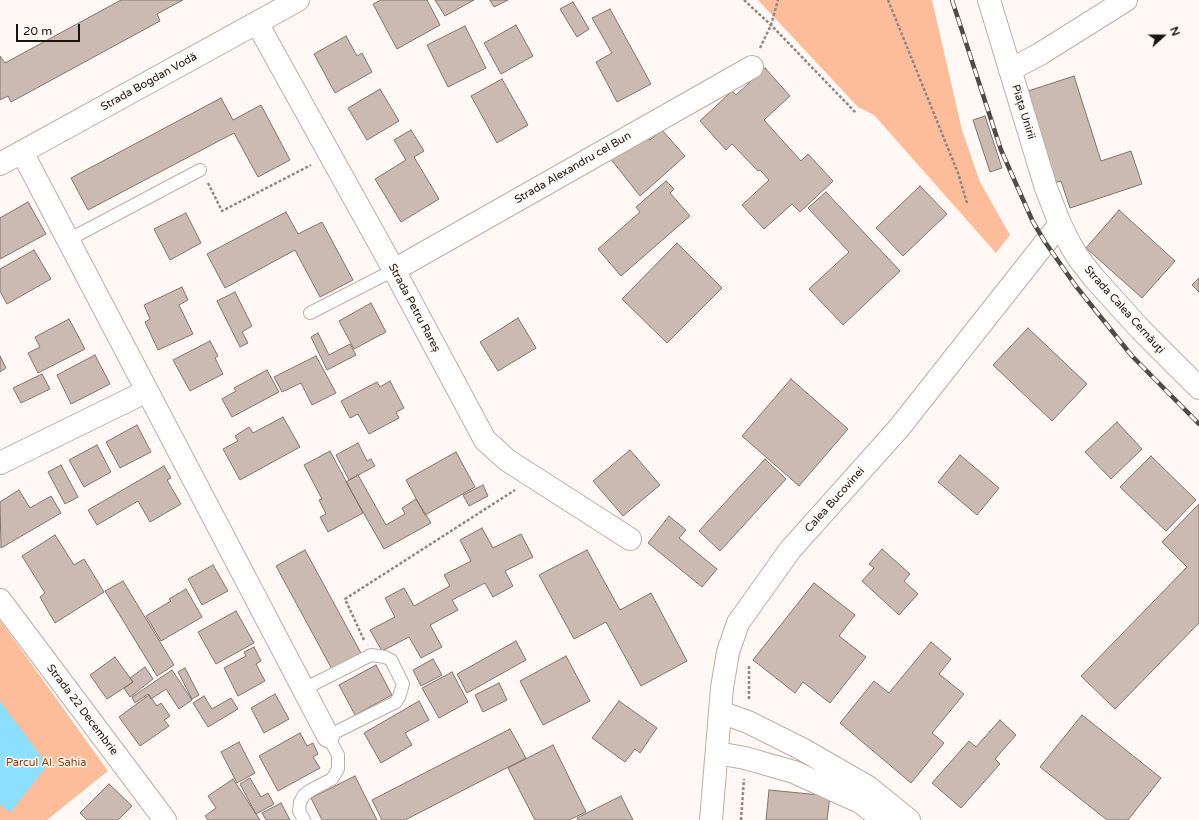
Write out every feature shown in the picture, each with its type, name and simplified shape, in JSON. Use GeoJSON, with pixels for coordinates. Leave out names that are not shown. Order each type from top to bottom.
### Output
{"type":"FeatureCollection","features":[{"type":"Feature","properties":{"kind":"street","name":"Piața Unirii"},"geometry":{"type":"LineString","coordinates":[[988,0],[1046,188],[1060,224]]}},
{"type":"Feature","properties":{"kind":"street"},"geometry":{"type":"LineString","coordinates":[[1010,70],[1064,40],[1126,0]]}},
{"type":"Feature","properties":{"kind":"street","name":"Strada Bogdan Vodă"},"geometry":{"type":"LineString","coordinates":[[0,164],[294,1]]}},
{"type":"Feature","properties":{"kind":"street","name":"Strada Petru Rareș"},"geometry":{"type":"LineString","coordinates":[[256,23],[394,270],[485,440],[507,460],[630,539]]}},
{"type":"Feature","properties":{"kind":"street","name":"Strada Alexandru cel Bun"},"geometry":{"type":"LineString","coordinates":[[394,270],[752,67]]}},
{"type":"Feature","properties":{"kind":"street"},"geometry":{"type":"LineString","coordinates":[[22,152],[328,736]]}},
{"type":"Feature","properties":{"kind":"street","name":"Strada Calea Cernăuţi"},"geometry":{"type":"LineString","coordinates":[[1060,224],[1079,259],[1094,278],[1141,330],[1199,388]]}},
{"type":"Feature","properties":{"kind":"street","name":"Calea Bucovinei"},"geometry":{"type":"LineString","coordinates":[[711,820],[722,688],[728,652],[738,623],[790,550],[899,428],[1060,224]]}},
{"type":"Feature","properties":{"kind":"street"},"geometry":{"type":"LineString","coordinates":[[0,463],[147,391]]}},
{"type":"Feature","properties":{"kind":"street","name":"Strada 22 Decembrie"},"geometry":{"type":"LineString","coordinates":[[0,600],[165,820]]}},
{"type":"Feature","properties":{"kind":"street"},"geometry":{"type":"LineString","coordinates":[[720,712],[748,722],[802,749],[868,787],[910,820]]}},
{"type":"Feature","properties":{"kind":"street"},"geometry":{"type":"LineString","coordinates":[[717,752],[745,758],[794,772],[860,802],[884,820]]}},
{"type":"Feature","properties":{"kind":"lane"},"geometry":{"type":"LineString","coordinates":[[68,240],[200,170]]}},
{"type":"Feature","properties":{"kind":"lane"},"geometry":{"type":"LineString","coordinates":[[310,313],[394,270]]}},
{"type":"Feature","properties":{"kind":"lane"},"geometry":{"type":"LineString","coordinates":[[304,689],[372,655],[385,657],[391,660],[403,684],[400,697],[396,702],[328,736],[338,755],[338,769],[332,779],[304,795],[300,802],[299,811],[304,820]]}},
{"type":"Feature","properties":{"kind":"path"},"geometry":{"type":"LineString","coordinates":[[744,0],[856,112]]}},
{"type":"Feature","properties":{"kind":"path"},"geometry":{"type":"LineString","coordinates":[[752,67],[770,25],[778,0]]}},
{"type":"Feature","properties":{"kind":"path"},"geometry":{"type":"LineString","coordinates":[[888,0],[958,173],[967,203]]}},
{"type":"Feature","properties":{"kind":"path"},"geometry":{"type":"LineString","coordinates":[[200,170],[222,211],[330,156]]}},
{"type":"Feature","properties":{"kind":"path"},"geometry":{"type":"LineString","coordinates":[[372,655],[345,599],[535,478]]}},
{"type":"Feature","properties":{"kind":"green space"},"geometry":{"type":"Polygon","coordinates":[[[758,0],[932,0],[962,130],[980,182],[1010,235],[996,253],[874,115],[858,107],[758,0]]]}},
{"type":"Feature","properties":{"kind":"green space","name":"Parcul Al. Sahia"},"geometry":{"type":"Polygon","coordinates":[[[0,620],[108,771],[47,820],[0,820],[0,620]]]}},
{"type":"Feature","properties":{"kind":"water"},"geometry":{"type":"Polygon","coordinates":[[[0,701],[48,765],[11,812],[0,805],[0,701]]]}},
{"type":"Feature","properties":{"kind":"building"},"geometry":{"type":"Polygon","coordinates":[[[121,0],[183,0],[157,14],[160,21],[11,102],[8,96],[0,100],[0,56],[5,63],[121,0]]]}},
{"type":"Feature","properties":{"kind":"building"},"geometry":{"type":"Polygon","coordinates":[[[381,0],[427,0],[440,25],[397,49],[373,4],[381,0]]]}},
{"type":"Feature","properties":{"kind":"building"},"geometry":{"type":"Polygon","coordinates":[[[435,0],[474,0],[445,16],[435,0]]]}},
{"type":"Feature","properties":{"kind":"building"},"geometry":{"type":"Polygon","coordinates":[[[490,0],[508,0],[494,7],[490,0]]]}},
{"type":"Feature","properties":{"kind":"building"},"geometry":{"type":"Polygon","coordinates":[[[573,2],[589,29],[577,37],[560,9],[573,2]]]}},
{"type":"Feature","properties":{"kind":"building"},"geometry":{"type":"Polygon","coordinates":[[[610,9],[651,84],[617,102],[596,62],[612,53],[592,18],[610,9]]]}},
{"type":"Feature","properties":{"kind":"building"},"geometry":{"type":"Polygon","coordinates":[[[516,25],[533,56],[501,74],[484,43],[516,25]]]}},
{"type":"Feature","properties":{"kind":"building"},"geometry":{"type":"Polygon","coordinates":[[[465,26],[486,68],[448,87],[427,45],[465,26]]]}},
{"type":"Feature","properties":{"kind":"building"},"geometry":{"type":"Polygon","coordinates":[[[346,36],[357,56],[362,53],[372,72],[335,93],[314,54],[346,36]]]}},
{"type":"Feature","properties":{"kind":"building"},"geometry":{"type":"Polygon","coordinates":[[[765,68],[790,96],[764,120],[801,161],[808,154],[833,181],[800,212],[792,204],[764,229],[742,205],[769,180],[760,170],[758,171],[732,144],[726,150],[700,121],[732,91],[736,95],[765,68]]]}},
{"type":"Feature","properties":{"kind":"building"},"geometry":{"type":"Polygon","coordinates":[[[1074,76],[1101,161],[1131,151],[1142,184],[1070,208],[1061,181],[1054,183],[1025,92],[1074,76]]]}},
{"type":"Feature","properties":{"kind":"building"},"geometry":{"type":"Polygon","coordinates":[[[502,79],[528,125],[497,143],[471,96],[502,79]]]}},
{"type":"Feature","properties":{"kind":"building"},"geometry":{"type":"Polygon","coordinates":[[[380,89],[399,121],[367,140],[348,108],[380,89]]]}},
{"type":"Feature","properties":{"kind":"building"},"geometry":{"type":"Polygon","coordinates":[[[221,98],[233,120],[261,105],[290,160],[258,177],[234,133],[88,210],[71,178],[221,98]]]}},
{"type":"Feature","properties":{"kind":"building"},"geometry":{"type":"Polygon","coordinates":[[[985,116],[1002,168],[990,172],[973,120],[985,116]]]}},
{"type":"Feature","properties":{"kind":"building"},"geometry":{"type":"Polygon","coordinates":[[[411,130],[424,151],[414,157],[439,199],[401,222],[375,179],[406,160],[394,140],[411,130]]]}},
{"type":"Feature","properties":{"kind":"building"},"geometry":{"type":"Polygon","coordinates":[[[662,130],[685,156],[640,196],[610,158],[647,138],[650,140],[662,130]]]}},
{"type":"Feature","properties":{"kind":"building"},"geometry":{"type":"Polygon","coordinates":[[[666,181],[674,189],[670,193],[690,216],[621,276],[598,249],[640,212],[636,207],[666,181]]]}},
{"type":"Feature","properties":{"kind":"building"},"geometry":{"type":"Polygon","coordinates":[[[920,186],[947,214],[903,256],[876,228],[920,186]]]}},
{"type":"Feature","properties":{"kind":"building"},"geometry":{"type":"Polygon","coordinates":[[[826,192],[900,271],[843,325],[809,289],[849,252],[808,208],[826,192]]]}},
{"type":"Feature","properties":{"kind":"building"},"geometry":{"type":"Polygon","coordinates":[[[28,202],[46,234],[0,259],[0,218],[28,202]]]}},
{"type":"Feature","properties":{"kind":"building"},"geometry":{"type":"Polygon","coordinates":[[[1119,210],[1175,261],[1142,298],[1086,248],[1119,210]]]}},
{"type":"Feature","properties":{"kind":"building"},"geometry":{"type":"Polygon","coordinates":[[[286,212],[298,234],[322,222],[353,280],[320,297],[295,250],[225,288],[207,254],[286,212]]]}},
{"type":"Feature","properties":{"kind":"building"},"geometry":{"type":"Polygon","coordinates":[[[186,213],[201,243],[170,260],[154,229],[186,213]]]}},
{"type":"Feature","properties":{"kind":"building"},"geometry":{"type":"Polygon","coordinates":[[[677,243],[722,288],[667,343],[622,299],[677,243]]]}},
{"type":"Feature","properties":{"kind":"building"},"geometry":{"type":"Polygon","coordinates":[[[34,250],[51,279],[7,304],[0,291],[0,269],[34,250]]]}},
{"type":"Feature","properties":{"kind":"building"},"geometry":{"type":"Polygon","coordinates":[[[1199,278],[1199,292],[1192,285],[1199,278]]]}},
{"type":"Feature","properties":{"kind":"building"},"geometry":{"type":"Polygon","coordinates":[[[182,287],[188,300],[179,305],[193,334],[158,350],[145,322],[150,319],[144,305],[182,287]]]}},
{"type":"Feature","properties":{"kind":"building"},"geometry":{"type":"Polygon","coordinates":[[[235,292],[252,326],[242,332],[248,343],[240,347],[217,301],[235,292]]]}},
{"type":"Feature","properties":{"kind":"building"},"geometry":{"type":"Polygon","coordinates":[[[371,303],[386,332],[354,349],[339,321],[371,303]]]}},
{"type":"Feature","properties":{"kind":"building"},"geometry":{"type":"Polygon","coordinates":[[[518,318],[536,348],[498,371],[480,342],[518,318]]]}},
{"type":"Feature","properties":{"kind":"building"},"geometry":{"type":"Polygon","coordinates":[[[69,319],[85,349],[38,373],[28,353],[40,347],[35,337],[69,319]]]}},
{"type":"Feature","properties":{"kind":"building"},"geometry":{"type":"Polygon","coordinates":[[[1028,328],[1087,384],[1052,421],[993,365],[1028,328]]]}},
{"type":"Feature","properties":{"kind":"building"},"geometry":{"type":"Polygon","coordinates":[[[318,333],[329,355],[350,344],[356,355],[327,370],[311,337],[318,333]]]}},
{"type":"Feature","properties":{"kind":"building"},"geometry":{"type":"Polygon","coordinates":[[[210,341],[218,356],[215,358],[223,374],[190,391],[173,360],[210,341]]]}},
{"type":"Feature","properties":{"kind":"building"},"geometry":{"type":"Polygon","coordinates":[[[95,355],[110,384],[71,404],[57,375],[95,355]]]}},
{"type":"Feature","properties":{"kind":"building"},"geometry":{"type":"Polygon","coordinates":[[[0,356],[6,368],[0,372],[0,356]]]}},
{"type":"Feature","properties":{"kind":"building"},"geometry":{"type":"Polygon","coordinates":[[[316,356],[336,393],[312,405],[301,383],[282,392],[274,377],[316,356]]]}},
{"type":"Feature","properties":{"kind":"building"},"geometry":{"type":"Polygon","coordinates":[[[267,370],[279,392],[232,417],[222,399],[236,391],[234,388],[267,370]]]}},
{"type":"Feature","properties":{"kind":"building"},"geometry":{"type":"Polygon","coordinates":[[[42,374],[50,389],[21,403],[13,388],[42,374]]]}},
{"type":"Feature","properties":{"kind":"building"},"geometry":{"type":"Polygon","coordinates":[[[791,379],[848,429],[799,486],[742,436],[791,379]]]}},
{"type":"Feature","properties":{"kind":"building"},"geometry":{"type":"Polygon","coordinates":[[[390,381],[404,408],[396,412],[399,418],[369,434],[358,414],[350,418],[341,401],[377,382],[380,387],[390,381]]]}},
{"type":"Feature","properties":{"kind":"building"},"geometry":{"type":"Polygon","coordinates":[[[283,417],[300,447],[240,480],[223,449],[238,441],[235,436],[249,427],[253,433],[283,417]]]}},
{"type":"Feature","properties":{"kind":"building"},"geometry":{"type":"Polygon","coordinates":[[[1117,422],[1142,449],[1111,479],[1085,452],[1117,422]]]}},
{"type":"Feature","properties":{"kind":"building"},"geometry":{"type":"Polygon","coordinates":[[[137,425],[151,452],[120,468],[106,442],[137,425]]]}},
{"type":"Feature","properties":{"kind":"building"},"geometry":{"type":"Polygon","coordinates":[[[358,443],[367,461],[371,459],[375,466],[349,480],[336,455],[358,443]]]}},
{"type":"Feature","properties":{"kind":"building"},"geometry":{"type":"Polygon","coordinates":[[[97,445],[111,472],[84,487],[69,460],[97,445]]]}},
{"type":"Feature","properties":{"kind":"building"},"geometry":{"type":"Polygon","coordinates":[[[630,450],[660,485],[623,516],[593,481],[630,450]]]}},
{"type":"Feature","properties":{"kind":"building"},"geometry":{"type":"Polygon","coordinates":[[[330,451],[363,513],[328,532],[320,517],[326,514],[319,500],[322,499],[304,465],[330,451]]]}},
{"type":"Feature","properties":{"kind":"building"},"geometry":{"type":"Polygon","coordinates":[[[456,452],[475,487],[425,515],[406,480],[456,452]]]}},
{"type":"Feature","properties":{"kind":"building"},"geometry":{"type":"Polygon","coordinates":[[[960,455],[999,488],[977,515],[938,482],[960,455]]]}},
{"type":"Feature","properties":{"kind":"building"},"geometry":{"type":"Polygon","coordinates":[[[1151,456],[1196,500],[1166,531],[1120,487],[1151,456]]]}},
{"type":"Feature","properties":{"kind":"building"},"geometry":{"type":"Polygon","coordinates":[[[765,459],[786,479],[720,551],[699,531],[765,459]]]}},
{"type":"Feature","properties":{"kind":"building"},"geometry":{"type":"Polygon","coordinates":[[[61,465],[78,497],[65,504],[48,472],[61,465]]]}},
{"type":"Feature","properties":{"kind":"building"},"geometry":{"type":"Polygon","coordinates":[[[164,466],[171,478],[167,480],[181,504],[150,522],[138,501],[97,525],[88,510],[164,466]]]}},
{"type":"Feature","properties":{"kind":"building"},"geometry":{"type":"Polygon","coordinates":[[[358,475],[386,525],[405,514],[402,508],[416,499],[431,523],[384,549],[346,482],[358,475]]]}},
{"type":"Feature","properties":{"kind":"building"},"geometry":{"type":"Polygon","coordinates":[[[483,485],[488,496],[469,506],[463,495],[483,485]]]}},
{"type":"Feature","properties":{"kind":"building"},"geometry":{"type":"Polygon","coordinates":[[[19,490],[30,508],[51,496],[61,513],[1,548],[0,502],[19,490]]]}},
{"type":"Feature","properties":{"kind":"building"},"geometry":{"type":"Polygon","coordinates":[[[1199,504],[1199,623],[1115,709],[1081,676],[1187,567],[1162,542],[1199,504]]]}},
{"type":"Feature","properties":{"kind":"building"},"geometry":{"type":"Polygon","coordinates":[[[669,516],[686,530],[679,538],[717,569],[702,587],[648,543],[669,516]]]}},
{"type":"Feature","properties":{"kind":"building"},"geometry":{"type":"Polygon","coordinates":[[[482,528],[493,548],[521,534],[533,557],[505,571],[513,586],[493,597],[485,583],[452,600],[458,610],[430,625],[442,647],[421,658],[409,637],[382,651],[370,630],[395,617],[385,598],[404,588],[414,606],[450,586],[444,575],[471,561],[460,540],[482,528]]]}},
{"type":"Feature","properties":{"kind":"building"},"geometry":{"type":"Polygon","coordinates":[[[55,535],[74,565],[84,559],[104,592],[55,623],[40,597],[45,593],[22,556],[55,535]]]}},
{"type":"Feature","properties":{"kind":"building"},"geometry":{"type":"Polygon","coordinates":[[[882,549],[910,574],[904,581],[918,594],[899,615],[862,581],[874,568],[869,564],[882,549]]]}},
{"type":"Feature","properties":{"kind":"building"},"geometry":{"type":"Polygon","coordinates":[[[305,550],[362,655],[333,671],[276,566],[305,550]]]}},
{"type":"Feature","properties":{"kind":"building"},"geometry":{"type":"Polygon","coordinates":[[[587,550],[620,610],[651,593],[687,661],[641,686],[606,622],[574,639],[539,575],[587,550]]]}},
{"type":"Feature","properties":{"kind":"building"},"geometry":{"type":"Polygon","coordinates":[[[213,565],[228,591],[202,605],[188,579],[213,565]]]}},
{"type":"Feature","properties":{"kind":"building"},"geometry":{"type":"Polygon","coordinates":[[[123,581],[174,665],[157,676],[105,591],[123,581]]]}},
{"type":"Feature","properties":{"kind":"building"},"geometry":{"type":"Polygon","coordinates":[[[814,583],[855,615],[839,636],[866,657],[830,703],[803,682],[795,693],[753,660],[814,583]]]}},
{"type":"Feature","properties":{"kind":"building"},"geometry":{"type":"Polygon","coordinates":[[[186,589],[202,617],[161,641],[146,616],[171,601],[169,599],[186,589]]]}},
{"type":"Feature","properties":{"kind":"building"},"geometry":{"type":"Polygon","coordinates":[[[236,611],[254,643],[216,664],[198,632],[236,611]]]}},
{"type":"Feature","properties":{"kind":"building"},"geometry":{"type":"Polygon","coordinates":[[[516,641],[526,660],[467,693],[457,674],[516,641]]]}},
{"type":"Feature","properties":{"kind":"building"},"geometry":{"type":"Polygon","coordinates":[[[931,642],[951,659],[939,674],[964,694],[932,733],[944,743],[911,783],[840,723],[874,681],[889,693],[931,642]]]}},
{"type":"Feature","properties":{"kind":"building"},"geometry":{"type":"Polygon","coordinates":[[[254,647],[261,661],[256,664],[265,681],[238,696],[224,668],[246,656],[244,652],[254,647]]]}},
{"type":"Feature","properties":{"kind":"building"},"geometry":{"type":"Polygon","coordinates":[[[566,656],[590,701],[543,725],[520,681],[566,656]]]}},
{"type":"Feature","properties":{"kind":"building"},"geometry":{"type":"Polygon","coordinates":[[[115,657],[133,682],[107,699],[90,675],[115,657]]]}},
{"type":"Feature","properties":{"kind":"building"},"geometry":{"type":"Polygon","coordinates":[[[433,659],[442,675],[421,686],[413,670],[433,659]]]}},
{"type":"Feature","properties":{"kind":"building"},"geometry":{"type":"Polygon","coordinates":[[[376,665],[392,695],[355,715],[339,685],[376,665]]]}},
{"type":"Feature","properties":{"kind":"building"},"geometry":{"type":"Polygon","coordinates":[[[145,667],[153,679],[130,697],[124,688],[133,682],[130,678],[145,667]]]}},
{"type":"Feature","properties":{"kind":"building"},"geometry":{"type":"Polygon","coordinates":[[[185,668],[199,695],[192,699],[178,672],[185,668]]]}},
{"type":"Feature","properties":{"kind":"building"},"geometry":{"type":"Polygon","coordinates":[[[172,670],[192,700],[179,709],[166,689],[151,699],[148,694],[135,703],[132,697],[172,670]]]}},
{"type":"Feature","properties":{"kind":"building"},"geometry":{"type":"Polygon","coordinates":[[[452,672],[468,702],[439,718],[422,688],[452,672]]]}},
{"type":"Feature","properties":{"kind":"building"},"geometry":{"type":"Polygon","coordinates":[[[499,683],[507,700],[483,712],[475,695],[499,683]]]}},
{"type":"Feature","properties":{"kind":"building"},"geometry":{"type":"Polygon","coordinates":[[[275,694],[289,719],[264,733],[251,708],[275,694]]]}},
{"type":"Feature","properties":{"kind":"building"},"geometry":{"type":"Polygon","coordinates":[[[149,695],[157,706],[161,703],[170,716],[164,720],[169,726],[140,746],[119,717],[149,695]]]}},
{"type":"Feature","properties":{"kind":"building"},"geometry":{"type":"Polygon","coordinates":[[[204,696],[212,709],[231,698],[238,709],[208,727],[193,703],[204,696]]]}},
{"type":"Feature","properties":{"kind":"building"},"geometry":{"type":"Polygon","coordinates":[[[419,701],[429,720],[405,733],[412,745],[381,763],[364,733],[419,701]]]}},
{"type":"Feature","properties":{"kind":"building"},"geometry":{"type":"Polygon","coordinates":[[[619,701],[657,728],[640,753],[635,749],[625,762],[592,738],[619,701]]]}},
{"type":"Feature","properties":{"kind":"building"},"geometry":{"type":"Polygon","coordinates":[[[1082,715],[1161,778],[1128,820],[1107,820],[1040,767],[1082,715]]]}},
{"type":"Feature","properties":{"kind":"building"},"geometry":{"type":"Polygon","coordinates":[[[1000,720],[1016,735],[995,759],[1000,764],[961,808],[932,783],[969,741],[976,747],[1000,720]]]}},
{"type":"Feature","properties":{"kind":"building"},"geometry":{"type":"Polygon","coordinates":[[[510,729],[526,758],[405,820],[382,820],[372,800],[510,729]]]}},
{"type":"Feature","properties":{"kind":"building"},"geometry":{"type":"Polygon","coordinates":[[[300,733],[307,746],[313,743],[318,754],[313,757],[320,768],[278,791],[259,756],[300,733]]]}},
{"type":"Feature","properties":{"kind":"building"},"geometry":{"type":"Polygon","coordinates":[[[239,742],[255,773],[237,783],[221,752],[239,742]]]}},
{"type":"Feature","properties":{"kind":"building"},"geometry":{"type":"Polygon","coordinates":[[[553,745],[586,812],[569,820],[535,820],[508,768],[553,745]]]}},
{"type":"Feature","properties":{"kind":"building"},"geometry":{"type":"Polygon","coordinates":[[[355,776],[377,820],[322,820],[311,798],[355,776]]]}},
{"type":"Feature","properties":{"kind":"building"},"geometry":{"type":"Polygon","coordinates":[[[250,778],[261,797],[268,793],[274,804],[256,814],[240,784],[250,778]]]}},
{"type":"Feature","properties":{"kind":"building"},"geometry":{"type":"Polygon","coordinates":[[[233,779],[260,820],[208,820],[205,816],[216,808],[208,796],[233,779]]]}},
{"type":"Feature","properties":{"kind":"building"},"geometry":{"type":"Polygon","coordinates":[[[109,784],[132,806],[118,820],[87,820],[80,813],[109,784]]]}},
{"type":"Feature","properties":{"kind":"building"},"geometry":{"type":"Polygon","coordinates":[[[769,790],[830,796],[827,820],[766,820],[769,790]]]}},
{"type":"Feature","properties":{"kind":"building"},"geometry":{"type":"Polygon","coordinates":[[[621,796],[633,820],[578,820],[577,818],[621,796]]]}},
{"type":"Feature","properties":{"kind":"building"},"geometry":{"type":"Polygon","coordinates":[[[281,803],[290,820],[266,820],[262,813],[281,803]]]}},
{"type":"Feature","properties":{"kind":"railway"},"geometry":{"type":"LineString","coordinates":[[952,0],[1001,150],[1033,222],[1075,285],[1132,356],[1199,424]]}}]}
